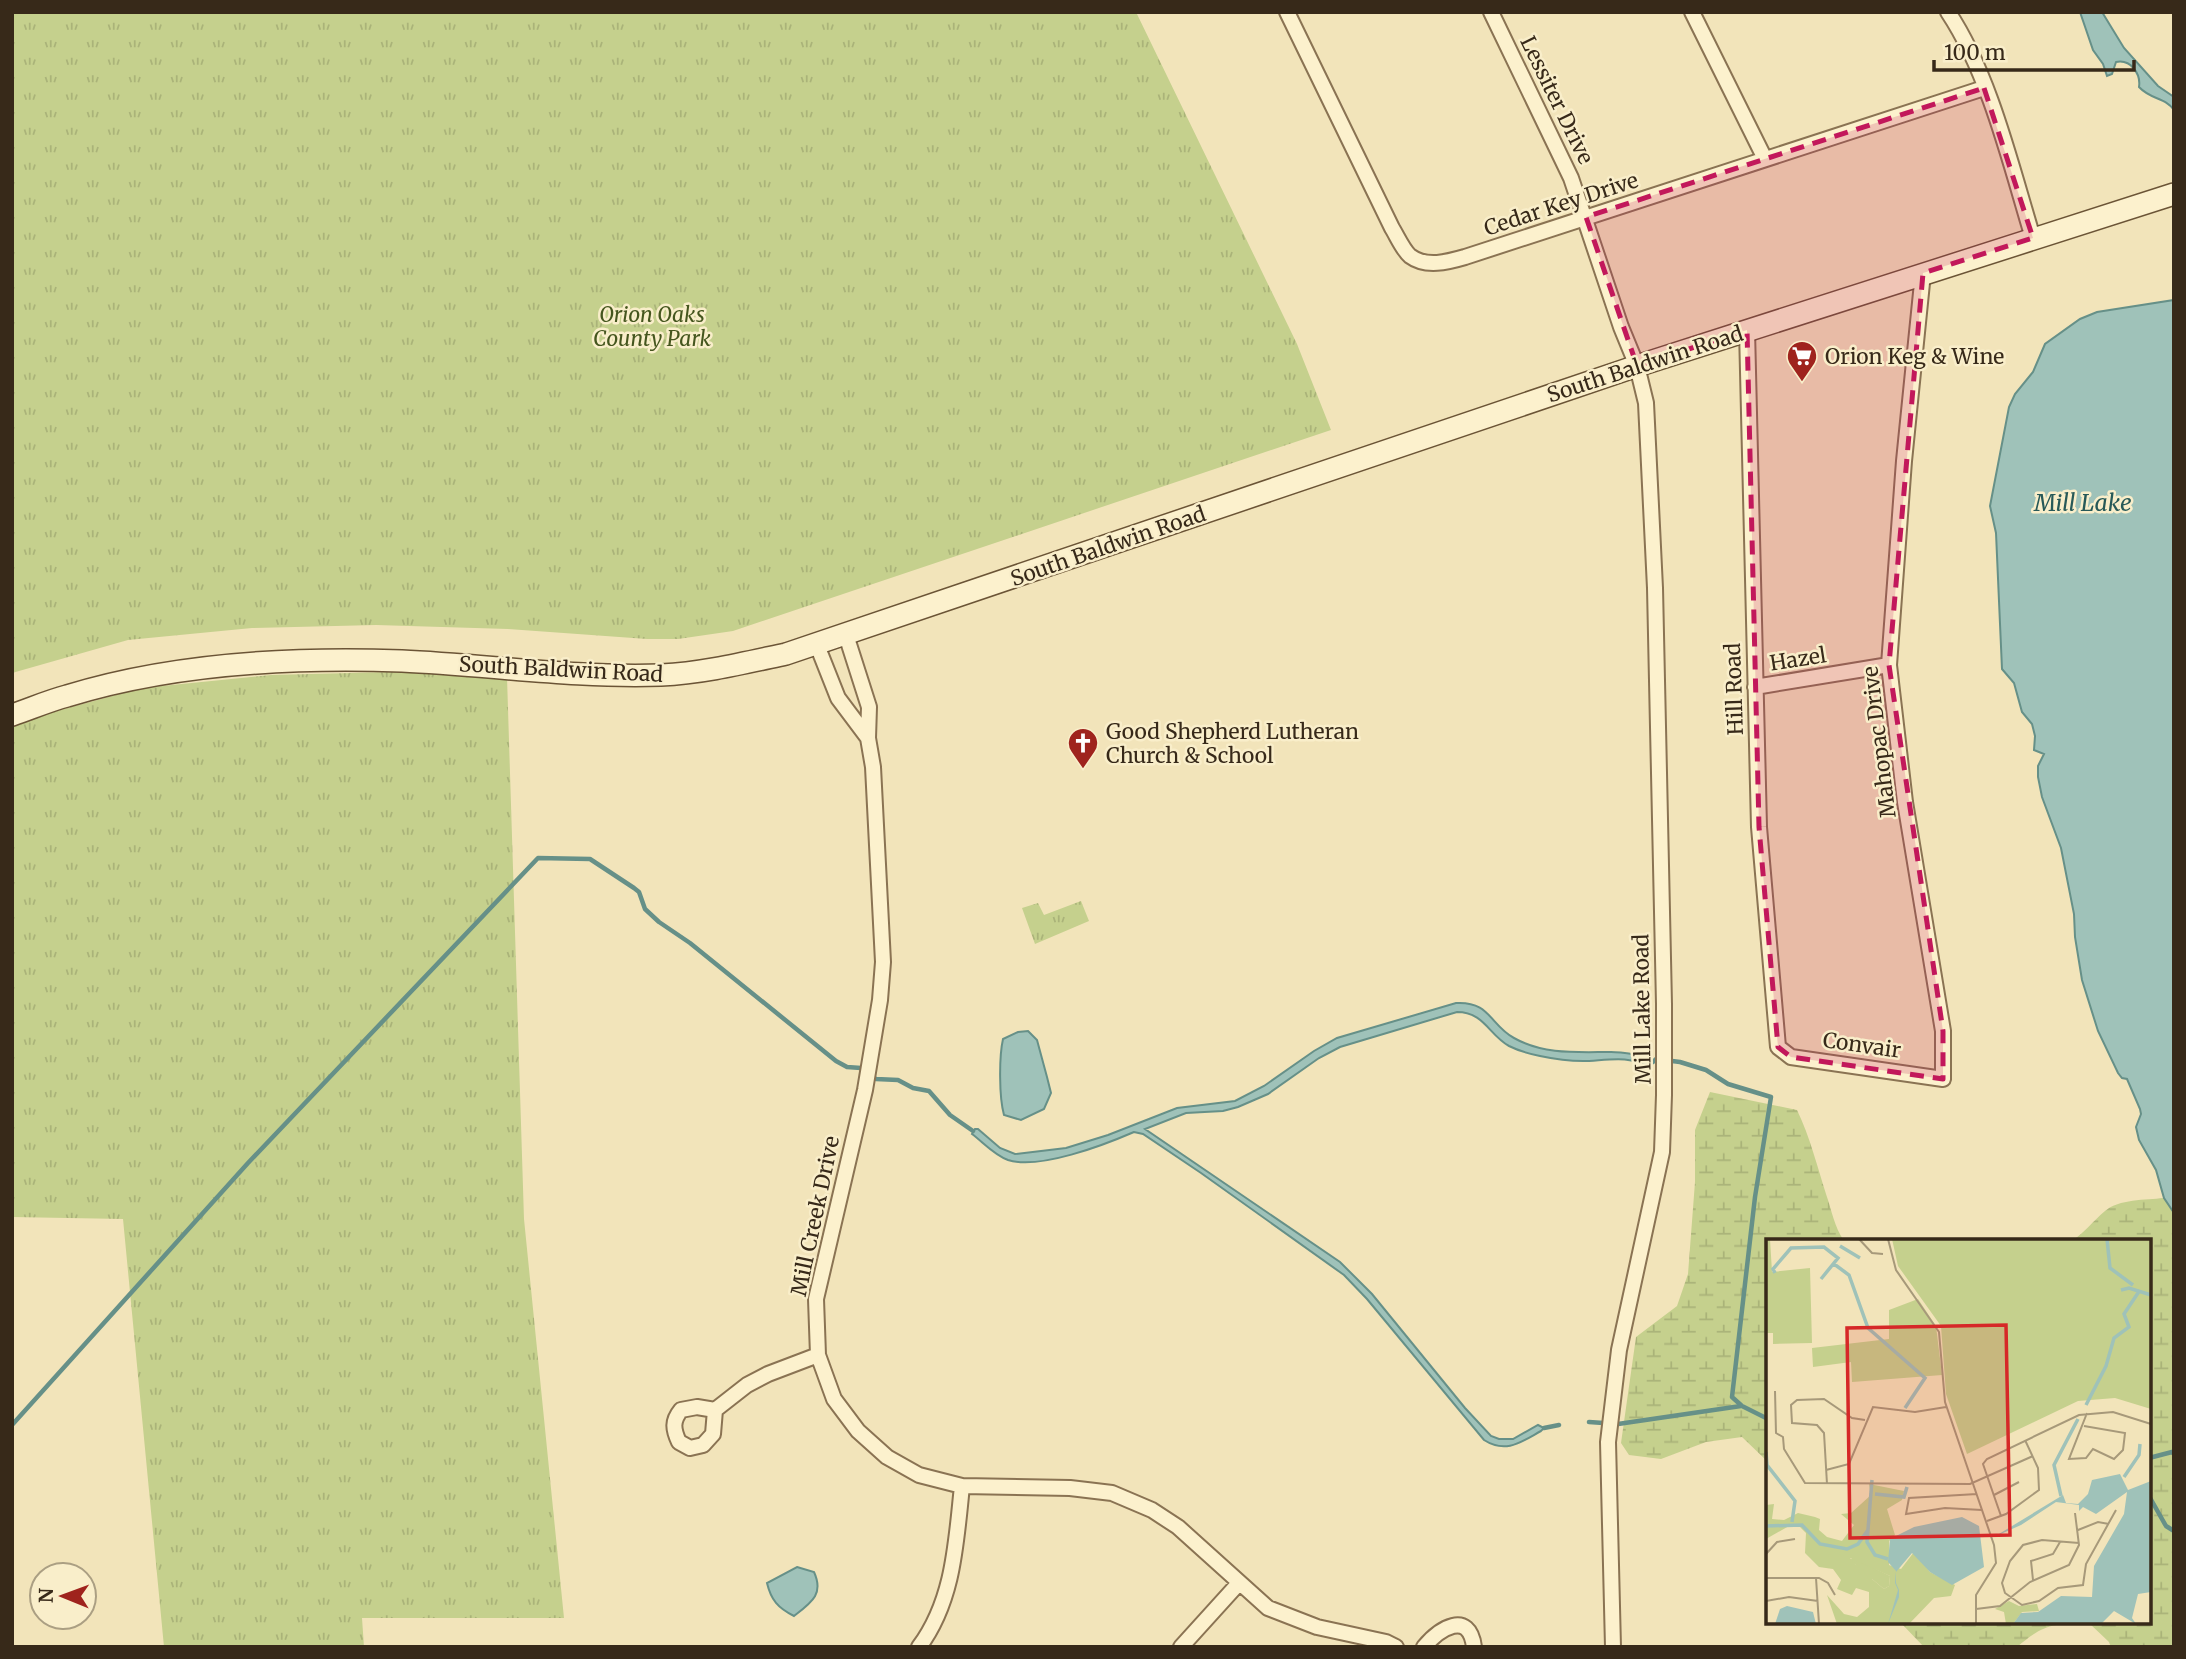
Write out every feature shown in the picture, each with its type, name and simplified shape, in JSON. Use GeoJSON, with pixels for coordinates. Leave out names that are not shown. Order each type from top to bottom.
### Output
{"type":"FeatureCollection","features":[{"type":"Feature","properties":{"kind":"main road","name":"South Baldwin Road"},"geometry":{"type":"LineString","coordinates":[[12,715],[66,696],[182,670],[287,662],[470,664],[608,675],[660,675],[698,672],[751,662],[817,645],[1637,366],[2174,194]]}},
{"type":"Feature","properties":{"kind":"street","name":"Cedar Key Drive"},"geometry":{"type":"LineString","coordinates":[[1287,12],[1392,228],[1409,256],[1425,262],[1444,263],[1984,88]]}},
{"type":"Feature","properties":{"kind":"street","name":"Lessiter Drive"},"geometry":{"type":"LineString","coordinates":[[1491,12],[1571,178],[1621,327],[1637,366]]}},
{"type":"Feature","properties":{"kind":"street"},"geometry":{"type":"LineString","coordinates":[[1692,12],[1765,159]]}},
{"type":"Feature","properties":{"kind":"street"},"geometry":{"type":"LineString","coordinates":[[1948,12],[1962,33],[1984,88],[2033,238]]}},
{"type":"Feature","properties":{"kind":"street","name":"Mahopac Drive"},"geometry":{"type":"LineString","coordinates":[[1923,273],[1904,461],[1889,665],[1905,802],[1943,1031],[1942,1079]]}},
{"type":"Feature","properties":{"kind":"street","name":"Hill Road"},"geometry":{"type":"LineString","coordinates":[[1747,330],[1759,827],[1777,1047]]}},
{"type":"Feature","properties":{"kind":"street","name":"Mill Lake Road"},"geometry":{"type":"LineString","coordinates":[[1613,1647],[1608,1442],[1619,1350],[1662,1152],[1664,1095],[1664,990],[1650,460],[1646,403],[1637,366]]}},
{"type":"Feature","properties":{"kind":"street","name":"Mill Creek Drive"},"geometry":{"type":"LineString","coordinates":[[846,635],[869,707],[868,738],[873,767],[883,931],[881,990],[864,1090],[816,1299],[818,1355],[834,1399],[858,1431],[887,1457],[919,1475],[962,1486],[1070,1488],[1112,1493],[1152,1510],[1178,1527],[1268,1608],[1317,1627],[1386,1642],[1396,1647]]}},
{"type":"Feature","properties":{"kind":"street","name":"Mill Creek Drive"},"geometry":{"type":"LineString","coordinates":[[817,645],[838,698],[868,738]]}},
{"type":"Feature","properties":{"kind":"street","name":"Hazel"},"geometry":{"type":"LineString","coordinates":[[1755,687],[1889,665]]}},
{"type":"Feature","properties":{"kind":"street","name":"Convair"},"geometry":{"type":"LineString","coordinates":[[1777,1047],[1791,1057],[1942,1079]]}},
{"type":"Feature","properties":{"kind":"street"},"geometry":{"type":"LineString","coordinates":[[715,1410],[747,1385],[818,1355]]}},
{"type":"Feature","properties":{"kind":"street"},"geometry":{"type":"LineString","coordinates":[[919,1647],[936,1618],[952,1574],[962,1486]]}},
{"type":"Feature","properties":{"kind":"street"},"geometry":{"type":"LineString","coordinates":[[1181,1647],[1239,1583]]}},
{"type":"Feature","properties":{"kind":"street"},"geometry":{"type":"LineString","coordinates":[[1424,1647],[1436,1633],[1452,1625],[1465,1629],[1473,1640],[1474,1647]]}},
{"type":"Feature","properties":{"kind":"highlighted area"},"geometry":{"type":"Polygon","coordinates":[[[1984,88],[2033,238],[1923,273],[1889,665],[1943,1031],[1943,1079],[1791,1057],[1778,1047],[1759,827],[1747,330],[1637,366],[1586,217],[1984,88]]]}},
{"type":"Feature","properties":{"kind":"green space","name":"Orion Oaks County Park"},"geometry":{"type":"Polygon","coordinates":[[[12,12],[1136,12],[1297,344],[1331,430],[733,631],[678,639],[647,639],[508,629],[376,625],[252,628],[128,640],[12,673],[12,12]]]}},
{"type":"Feature","properties":{"kind":"green space"},"geometry":{"type":"Polygon","coordinates":[[[392,672],[507,677],[524,1219],[564,1618],[362,1618],[364,1647],[164,1647],[123,1219],[12,1217],[12,723],[142,688],[271,675],[392,672]]]}},
{"type":"Feature","properties":{"kind":"green space"},"geometry":{"type":"Polygon","coordinates":[[[1081,901],[1089,921],[1035,944],[1022,908],[1038,903],[1044,915],[1081,901]]]}},
{"type":"Feature","properties":{"kind":"green space"},"geometry":{"type":"Polygon","coordinates":[[[1710,1092],[1797,1110],[1810,1141],[1835,1224],[1843,1239],[1766,1239],[1766,1460],[1742,1437],[1706,1442],[1661,1459],[1629,1455],[1621,1443],[1636,1337],[1677,1306],[1688,1274],[1695,1182],[1695,1130],[1710,1092]]]}},
{"type":"Feature","properties":{"kind":"green space"},"geometry":{"type":"Polygon","coordinates":[[[2164,1198],[2174,1213],[2174,1647],[2111,1647],[2090,1624],[2151,1624],[2151,1239],[2075,1239],[2111,1207],[2133,1201],[2164,1198]]]}},
{"type":"Feature","properties":{"kind":"green space"},"geometry":{"type":"Polygon","coordinates":[[[1902,1624],[2067,1624],[2043,1629],[2017,1647],[1924,1647],[1902,1624]]]}},
{"type":"Feature","properties":{"kind":"water"},"geometry":{"type":"Polygon","coordinates":[[[2080,12],[2102,12],[2124,48],[2158,86],[2174,97],[2174,110],[2139,87],[2137,73],[2130,65],[2116,62],[2112,74],[2107,76],[2103,64],[2093,50],[2080,12]]]}},
{"type":"Feature","properties":{"kind":"water","name":"Mill Lake"},"geometry":{"type":"Polygon","coordinates":[[[2174,300],[2174,1213],[2164,1198],[2156,1170],[2139,1140],[2136,1127],[2140,1109],[2127,1079],[2118,1073],[2098,1031],[2082,980],[2074,914],[2061,848],[2042,797],[2038,777],[2038,766],[2044,754],[2034,750],[2032,724],[2022,712],[2014,683],[2002,669],[1996,533],[1990,506],[2009,407],[2015,394],[2033,372],[2045,344],[2080,319],[2097,312],[2174,300]]]}},
{"type":"Feature","properties":{"kind":"water"},"geometry":{"type":"Polygon","coordinates":[[[1456,1003],[1476,1006],[1506,1033],[1537,1047],[1561,1051],[1625,1053],[1648,1056],[1653,1062],[1647,1067],[1625,1059],[1572,1061],[1532,1054],[1509,1046],[1474,1016],[1457,1012],[1340,1047],[1319,1058],[1268,1094],[1238,1107],[1223,1111],[1186,1113],[1145,1129],[1340,1262],[1372,1294],[1491,1436],[1513,1439],[1538,1425],[1544,1428],[1513,1445],[1499,1446],[1484,1440],[1344,1275],[1143,1134],[1134,1132],[1054,1159],[1021,1162],[998,1155],[972,1134],[978,1129],[1000,1148],[1015,1154],[1066,1148],[1177,1108],[1235,1101],[1264,1086],[1337,1038],[1456,1003]]]}},
{"type":"Feature","properties":{"kind":"water"},"geometry":{"type":"Polygon","coordinates":[[[1028,1031],[1037,1040],[1051,1093],[1044,1109],[1021,1120],[1004,1115],[1000,1088],[1001,1056],[1003,1039],[1028,1031]]]}},
{"type":"Feature","properties":{"kind":"water"},"geometry":{"type":"Polygon","coordinates":[[[797,1567],[814,1572],[818,1586],[811,1602],[794,1616],[776,1603],[767,1583],[797,1567]]]}},
{"type":"Feature","properties":{"kind":"waterway"},"geometry":{"type":"LineString","coordinates":[[12,1425],[248,1163],[538,858],[590,859],[639,892],[645,909],[659,922],[690,943],[836,1061],[847,1067],[861,1068],[876,1079],[898,1080],[913,1088],[929,1091],[950,1115],[973,1131]]}},
{"type":"Feature","properties":{"kind":"waterway"},"geometry":{"type":"LineString","coordinates":[[1653,1062],[1656,1059],[1680,1062],[1706,1070],[1728,1084],[1771,1097],[1755,1197],[1732,1397],[1742,1406],[1766,1418]]}},
{"type":"Feature","properties":{"kind":"waterway"},"geometry":{"type":"LineString","coordinates":[[1589,1422],[1618,1424],[1741,1406]]}},
{"type":"Feature","properties":{"kind":"waterway"},"geometry":{"type":"LineString","coordinates":[[1544,1428],[1559,1425]]}},
{"type":"Feature","properties":{"kind":"waterway"},"geometry":{"type":"LineString","coordinates":[[2151,1457],[2172,1452],[2174,1454]]}},
{"type":"Feature","properties":{"kind":"waterway"},"geometry":{"type":"LineString","coordinates":[[2151,1500],[2166,1526],[2174,1531]]}},
{"type":"Feature","properties":{"kind":"place","name":"Orion Keg & Wine"},"geometry":{"type":"Point","coordinates":[1802,383]}},
{"type":"Feature","properties":{"kind":"place","name":"Good Shepherd Lutheran Church & School"},"geometry":{"type":"Point","coordinates":[1083,770]}}]}
